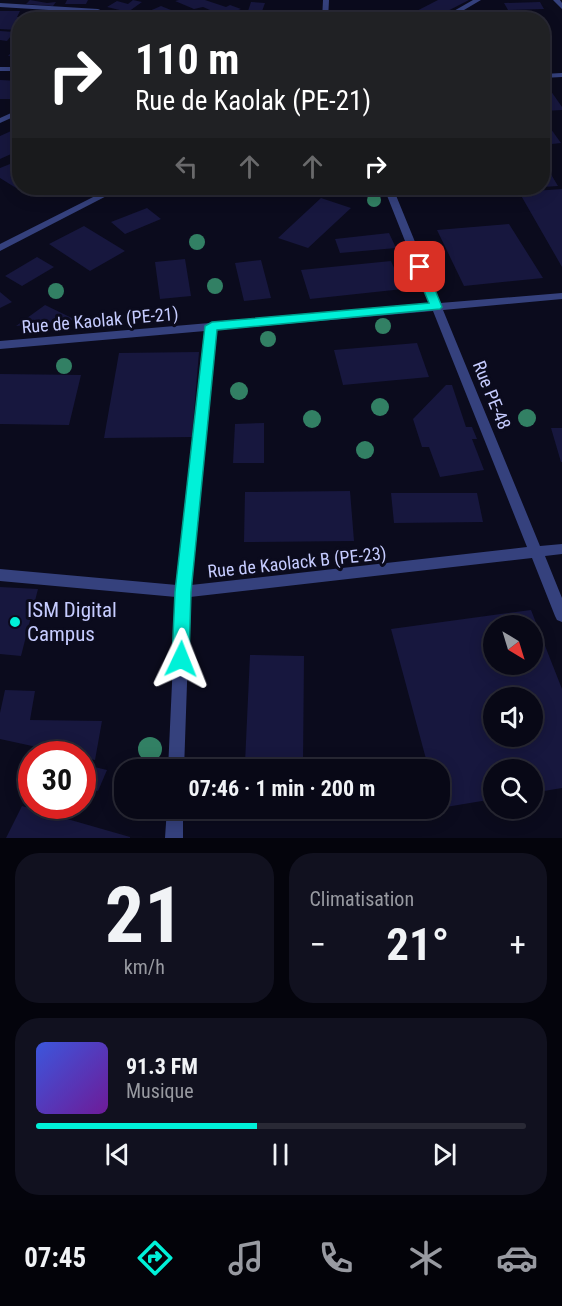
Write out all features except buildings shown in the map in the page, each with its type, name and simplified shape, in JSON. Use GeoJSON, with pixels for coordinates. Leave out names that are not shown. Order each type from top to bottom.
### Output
{"type":"FeatureCollection","features":[{"type":"Feature","properties":{"kind":"street"},"geometry":{"type":"LineString","coordinates":[[456,12],[478,0]]}},
{"type":"Feature","properties":{"kind":"street"},"geometry":{"type":"LineString","coordinates":[[556,0],[562,7]]}},
{"type":"Feature","properties":{"kind":"street"},"geometry":{"type":"LineString","coordinates":[[0,5],[101,12]]}},
{"type":"Feature","properties":{"kind":"street"},"geometry":{"type":"LineString","coordinates":[[0,248],[103,195]]}},
{"type":"Feature","properties":{"kind":"street","name":"Rue PE-48"},"geometry":{"type":"LineString","coordinates":[[391,195],[562,616]]}},
{"type":"Feature","properties":{"kind":"street","name":"Rue de Kaolak (PE-21)"},"geometry":{"type":"LineString","coordinates":[[0,345],[562,296]]}},
{"type":"Feature","properties":{"kind":"street"},"geometry":{"type":"LineString","coordinates":[[176,759],[183,592],[212,326]]}},
{"type":"Feature","properties":{"kind":"street","name":"Rue de Kaolack B (PE-23)"},"geometry":{"type":"LineString","coordinates":[[0,575],[183,592],[537,554],[562,549]]}},
{"type":"Feature","properties":{"kind":"street"},"geometry":{"type":"LineString","coordinates":[[174,838],[175,819]]}},
{"type":"Feature","properties":{"kind":"place","name":"ISM Digital Campus"},"geometry":{"type":"Point","coordinates":[15,622]}},
{"type":"Feature","properties":{"kind":"route"},"geometry":{"type":"LineString","coordinates":[[181,659],[183,592],[212,326],[436,307],[420,267]]}}]}
